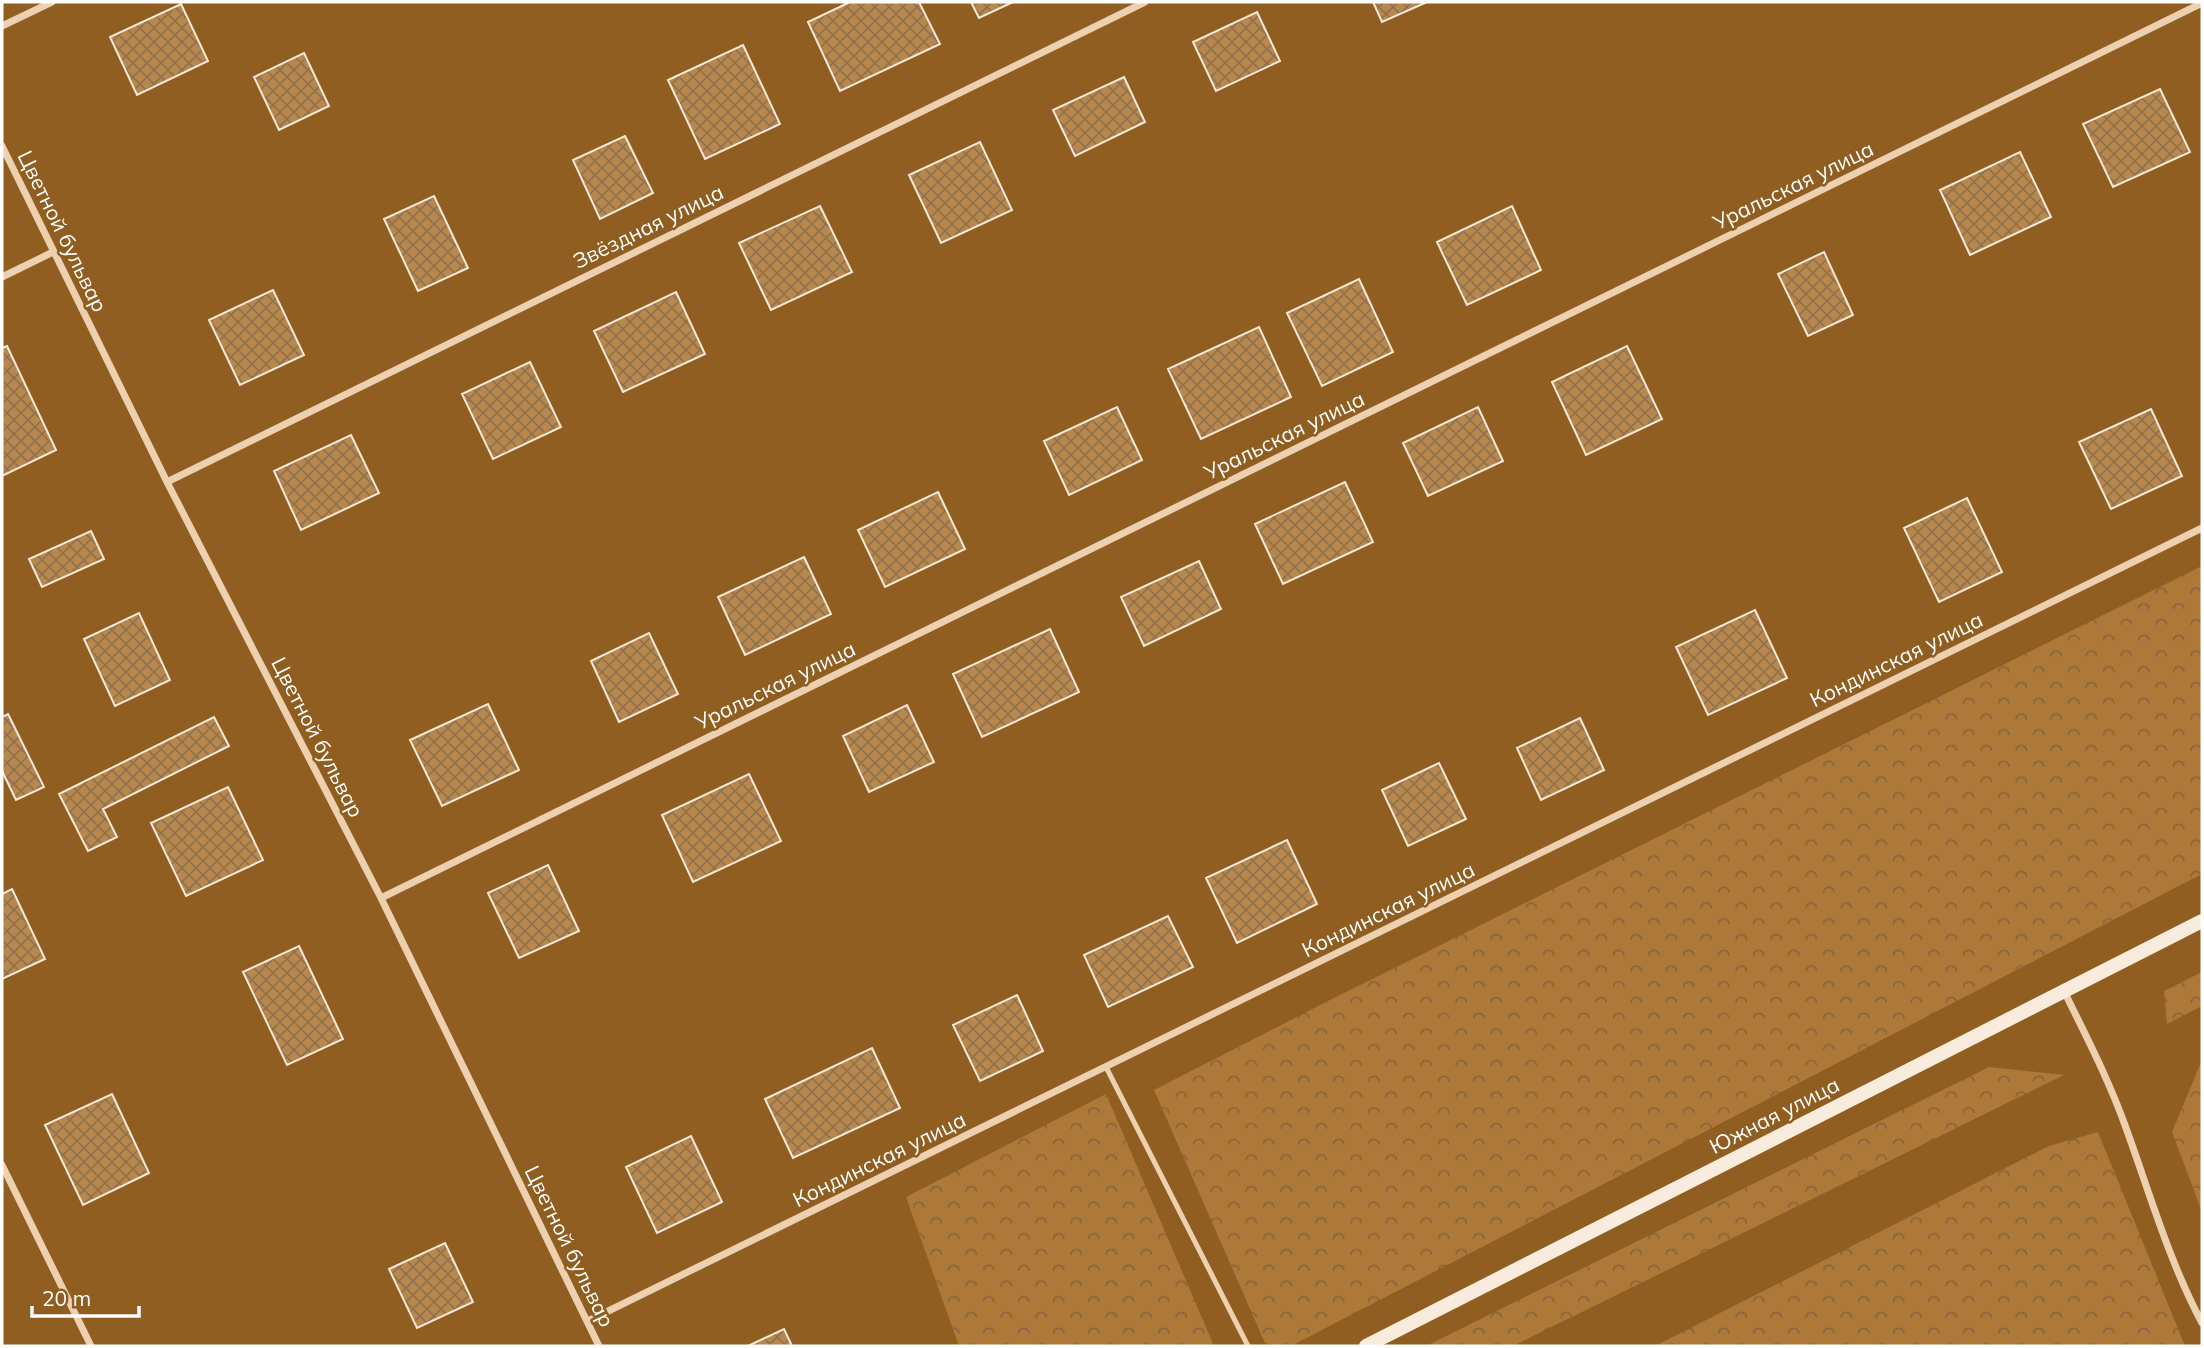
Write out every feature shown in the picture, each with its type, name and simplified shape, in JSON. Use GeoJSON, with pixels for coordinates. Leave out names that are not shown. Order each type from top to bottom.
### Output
{"type":"FeatureCollection","features":[{"type":"Feature","properties":{"kind":"street"},"geometry":{"type":"LineString","coordinates":[[2,26],[52,2]]}},
{"type":"Feature","properties":{"kind":"street","name":"Звёздная улица"},"geometry":{"type":"LineString","coordinates":[[167,482],[1145,2]]}},
{"type":"Feature","properties":{"kind":"street","name":"Уральская улица"},"geometry":{"type":"LineString","coordinates":[[381,898],[2202,3]]}},
{"type":"Feature","properties":{"kind":"street","name":"Цветной бульвар"},"geometry":{"type":"LineString","coordinates":[[2,146],[167,482],[381,898],[599,1346]]}},
{"type":"Feature","properties":{"kind":"street"},"geometry":{"type":"LineString","coordinates":[[2,277],[53,252]]}},
{"type":"Feature","properties":{"kind":"street","name":"Кондинская улица"},"geometry":{"type":"LineString","coordinates":[[588,1321],[2202,528]]}},
{"type":"Feature","properties":{"kind":"street","name":"Южная улица"},"geometry":{"type":"LineString","coordinates":[[1366,1346],[2202,921]]}},
{"type":"Feature","properties":{"kind":"street"},"geometry":{"type":"LineString","coordinates":[[2064,991],[2101,1065],[2176,1271],[2202,1323]]}},
{"type":"Feature","properties":{"kind":"street"},"geometry":{"type":"LineString","coordinates":[[2,1165],[91,1346]]}},
{"type":"Feature","properties":{"kind":"lane"},"geometry":{"type":"LineString","coordinates":[[1106,1067],[1248,1346]]}},
{"type":"Feature","properties":{"kind":"green space"},"geometry":{"type":"Polygon","coordinates":[[[2202,566],[2202,874],[1291,1346],[1265,1343],[1154,1090],[2202,566]]]}},
{"type":"Feature","properties":{"kind":"green space"},"geometry":{"type":"Polygon","coordinates":[[[2202,972],[2202,1006],[2167,1024],[2164,991],[2202,972]]]}},
{"type":"Feature","properties":{"kind":"green space"},"geometry":{"type":"Polygon","coordinates":[[[2202,1060],[2202,1212],[2172,1132],[2202,1060]]]}},
{"type":"Feature","properties":{"kind":"green space"},"geometry":{"type":"Polygon","coordinates":[[[1989,1067],[2064,1075],[1513,1346],[1426,1346],[1989,1067]]]}},
{"type":"Feature","properties":{"kind":"green space"},"geometry":{"type":"Polygon","coordinates":[[[1106,1094],[1214,1346],[959,1346],[906,1197],[1106,1094]]]}},
{"type":"Feature","properties":{"kind":"green space"},"geometry":{"type":"Polygon","coordinates":[[[2098,1132],[2185,1346],[1655,1346],[2049,1146],[2098,1132]]]}},
{"type":"Feature","properties":{"kind":"building"},"geometry":{"type":"Polygon","coordinates":[[[850,2],[919,2],[940,44],[840,91],[808,22],[850,2]]]}},
{"type":"Feature","properties":{"kind":"building"},"geometry":{"type":"Polygon","coordinates":[[[971,2],[1013,2],[979,18],[971,2]]]}},
{"type":"Feature","properties":{"kind":"building"},"geometry":{"type":"Polygon","coordinates":[[[1373,2],[1427,2],[1382,22],[1373,2]]]}},
{"type":"Feature","properties":{"kind":"building"},"geometry":{"type":"Polygon","coordinates":[[[181,4],[208,61],[137,95],[110,37],[181,4]]]}},
{"type":"Feature","properties":{"kind":"building"},"geometry":{"type":"Polygon","coordinates":[[[1257,12],[1280,61],[1216,91],[1193,42],[1257,12]]]}},
{"type":"Feature","properties":{"kind":"building"},"geometry":{"type":"Polygon","coordinates":[[[743,45],[780,124],[705,159],[668,80],[743,45]]]}},
{"type":"Feature","properties":{"kind":"building"},"geometry":{"type":"Polygon","coordinates":[[[304,53],[329,106],[279,130],[254,77],[304,53]]]}},
{"type":"Feature","properties":{"kind":"building"},"geometry":{"type":"Polygon","coordinates":[[[1124,77],[1145,122],[1075,156],[1053,110],[1124,77]]]}},
{"type":"Feature","properties":{"kind":"building"},"geometry":{"type":"Polygon","coordinates":[[[2160,89],[2190,152],[2113,187],[2083,124],[2160,89]]]}},
{"type":"Feature","properties":{"kind":"building"},"geometry":{"type":"Polygon","coordinates":[[[625,136],[653,193],[600,219],[573,160],[625,136]]]}},
{"type":"Feature","properties":{"kind":"building"},"geometry":{"type":"Polygon","coordinates":[[[980,142],[1012,210],[941,243],[909,175],[980,142]]]}},
{"type":"Feature","properties":{"kind":"building"},"geometry":{"type":"Polygon","coordinates":[[[2020,152],[2051,217],[1970,255],[1940,190],[2020,152]]]}},
{"type":"Feature","properties":{"kind":"building"},"geometry":{"type":"Polygon","coordinates":[[[434,196],[468,268],[418,291],[384,219],[434,196]]]}},
{"type":"Feature","properties":{"kind":"building"},"geometry":{"type":"Polygon","coordinates":[[[820,206],[852,272],[771,310],[739,243],[820,206]]]}},
{"type":"Feature","properties":{"kind":"building"},"geometry":{"type":"Polygon","coordinates":[[[1512,206],[1541,270],[1467,305],[1437,242],[1512,206]]]}},
{"type":"Feature","properties":{"kind":"building"},"geometry":{"type":"Polygon","coordinates":[[[1824,252],[1853,315],[1808,336],[1778,274],[1824,252]]]}},
{"type":"Feature","properties":{"kind":"building"},"geometry":{"type":"Polygon","coordinates":[[[1359,279],[1393,352],[1322,386],[1287,313],[1359,279]]]}},
{"type":"Feature","properties":{"kind":"building"},"geometry":{"type":"Polygon","coordinates":[[[273,290],[304,355],[240,385],[209,320],[273,290]]]}},
{"type":"Feature","properties":{"kind":"building"},"geometry":{"type":"Polygon","coordinates":[[[676,292],[705,354],[623,392],[594,331],[676,292]]]}},
{"type":"Feature","properties":{"kind":"building"},"geometry":{"type":"Polygon","coordinates":[[[1259,327],[1291,397],[1201,439],[1168,369],[1259,327]]]}},
{"type":"Feature","properties":{"kind":"building"},"geometry":{"type":"Polygon","coordinates":[[[7,346],[56,450],[2,476],[2,348],[7,346]]]}},
{"type":"Feature","properties":{"kind":"building"},"geometry":{"type":"Polygon","coordinates":[[[1627,346],[1662,419],[1586,455],[1552,382],[1627,346]]]}},
{"type":"Feature","properties":{"kind":"building"},"geometry":{"type":"Polygon","coordinates":[[[530,362],[561,427],[493,459],[462,394],[530,362]]]}},
{"type":"Feature","properties":{"kind":"building"},"geometry":{"type":"Polygon","coordinates":[[[1117,407],[1142,460],[1069,495],[1044,441],[1117,407]]]}},
{"type":"Feature","properties":{"kind":"building"},"geometry":{"type":"Polygon","coordinates":[[[1478,407],[1503,461],[1428,496],[1403,443],[1478,407]]]}},
{"type":"Feature","properties":{"kind":"building"},"geometry":{"type":"Polygon","coordinates":[[[2151,409],[2182,476],[2111,509],[2079,442],[2151,409]]]}},
{"type":"Feature","properties":{"kind":"building"},"geometry":{"type":"Polygon","coordinates":[[[351,435],[379,493],[301,530],[274,471],[351,435]]]}},
{"type":"Feature","properties":{"kind":"building"},"geometry":{"type":"Polygon","coordinates":[[[1345,482],[1373,542],[1283,584],[1255,524],[1345,482]]]}},
{"type":"Feature","properties":{"kind":"building"},"geometry":{"type":"Polygon","coordinates":[[[938,492],[965,549],[885,587],[858,530],[938,492]]]}},
{"type":"Feature","properties":{"kind":"building"},"geometry":{"type":"Polygon","coordinates":[[[1967,498],[2002,572],[1939,602],[1904,528],[1967,498]]]}},
{"type":"Feature","properties":{"kind":"building"},"geometry":{"type":"Polygon","coordinates":[[[91,531],[104,559],[42,587],[29,559],[91,531]]]}},
{"type":"Feature","properties":{"kind":"building"},"geometry":{"type":"Polygon","coordinates":[[[804,557],[831,614],[745,655],[718,597],[804,557]]]}},
{"type":"Feature","properties":{"kind":"building"},"geometry":{"type":"Polygon","coordinates":[[[1199,561],[1221,609],[1144,646],[1121,597],[1199,561]]]}},
{"type":"Feature","properties":{"kind":"building"},"geometry":{"type":"Polygon","coordinates":[[[1755,610],[1787,678],[1708,715],[1676,647],[1755,610]]]}},
{"type":"Feature","properties":{"kind":"building"},"geometry":{"type":"Polygon","coordinates":[[[139,613],[170,680],[115,706],[84,639],[139,613]]]}},
{"type":"Feature","properties":{"kind":"building"},"geometry":{"type":"Polygon","coordinates":[[[1050,629],[1079,692],[982,737],[953,674],[1050,629]]]}},
{"type":"Feature","properties":{"kind":"building"},"geometry":{"type":"Polygon","coordinates":[[[649,633],[678,694],[619,722],[591,661],[649,633]]]}},
{"type":"Feature","properties":{"kind":"building"},"geometry":{"type":"Polygon","coordinates":[[[488,704],[519,770],[442,806],[410,740],[488,704]]]}},
{"type":"Feature","properties":{"kind":"building"},"geometry":{"type":"Polygon","coordinates":[[[907,705],[934,762],[869,792],[843,736],[907,705]]]}},
{"type":"Feature","properties":{"kind":"building"},"geometry":{"type":"Polygon","coordinates":[[[8,714],[44,787],[16,800],[2,771],[2,717],[8,714]]]}},
{"type":"Feature","properties":{"kind":"building"},"geometry":{"type":"Polygon","coordinates":[[[214,717],[229,746],[103,809],[117,837],[88,851],[59,794],[214,717]]]}},
{"type":"Feature","properties":{"kind":"building"},"geometry":{"type":"Polygon","coordinates":[[[1580,718],[1604,770],[1541,800],[1517,748],[1580,718]]]}},
{"type":"Feature","properties":{"kind":"building"},"geometry":{"type":"Polygon","coordinates":[[[1439,763],[1466,819],[1408,846],[1382,790],[1439,763]]]}},
{"type":"Feature","properties":{"kind":"building"},"geometry":{"type":"Polygon","coordinates":[[[749,774],[781,841],[693,882],[662,815],[749,774]]]}},
{"type":"Feature","properties":{"kind":"building"},"geometry":{"type":"Polygon","coordinates":[[[228,787],[263,860],[186,896],[151,823],[228,787]]]}},
{"type":"Feature","properties":{"kind":"building"},"geometry":{"type":"Polygon","coordinates":[[[1287,840],[1317,904],[1237,943],[1206,878],[1287,840]]]}},
{"type":"Feature","properties":{"kind":"building"},"geometry":{"type":"Polygon","coordinates":[[[548,865],[579,931],[519,958],[488,893],[548,865]]]}},
{"type":"Feature","properties":{"kind":"building"},"geometry":{"type":"Polygon","coordinates":[[[12,889],[45,959],[2,979],[2,894],[12,889]]]}},
{"type":"Feature","properties":{"kind":"building"},"geometry":{"type":"Polygon","coordinates":[[[1168,916],[1193,967],[1108,1007],[1084,955],[1168,916]]]}},
{"type":"Feature","properties":{"kind":"building"},"geometry":{"type":"Polygon","coordinates":[[[299,946],[343,1039],[287,1065],[243,972],[299,946]]]}},
{"type":"Feature","properties":{"kind":"building"},"geometry":{"type":"Polygon","coordinates":[[[1017,995],[1043,1051],[980,1081],[953,1025],[1017,995]]]}},
{"type":"Feature","properties":{"kind":"building"},"geometry":{"type":"Polygon","coordinates":[[[872,1048],[900,1108],[793,1158],[765,1099],[872,1048]]]}},
{"type":"Feature","properties":{"kind":"building"},"geometry":{"type":"Polygon","coordinates":[[[112,1094],[149,1173],[83,1205],[45,1125],[112,1094]]]}},
{"type":"Feature","properties":{"kind":"building"},"geometry":{"type":"Polygon","coordinates":[[[691,1136],[722,1202],[657,1233],[626,1167],[691,1136]]]}},
{"type":"Feature","properties":{"kind":"building"},"geometry":{"type":"Polygon","coordinates":[[[445,1243],[473,1302],[417,1328],[389,1269],[445,1243]]]}},
{"type":"Feature","properties":{"kind":"building"},"geometry":{"type":"Polygon","coordinates":[[[784,1329],[792,1346],[748,1346],[784,1329]]]}}]}
